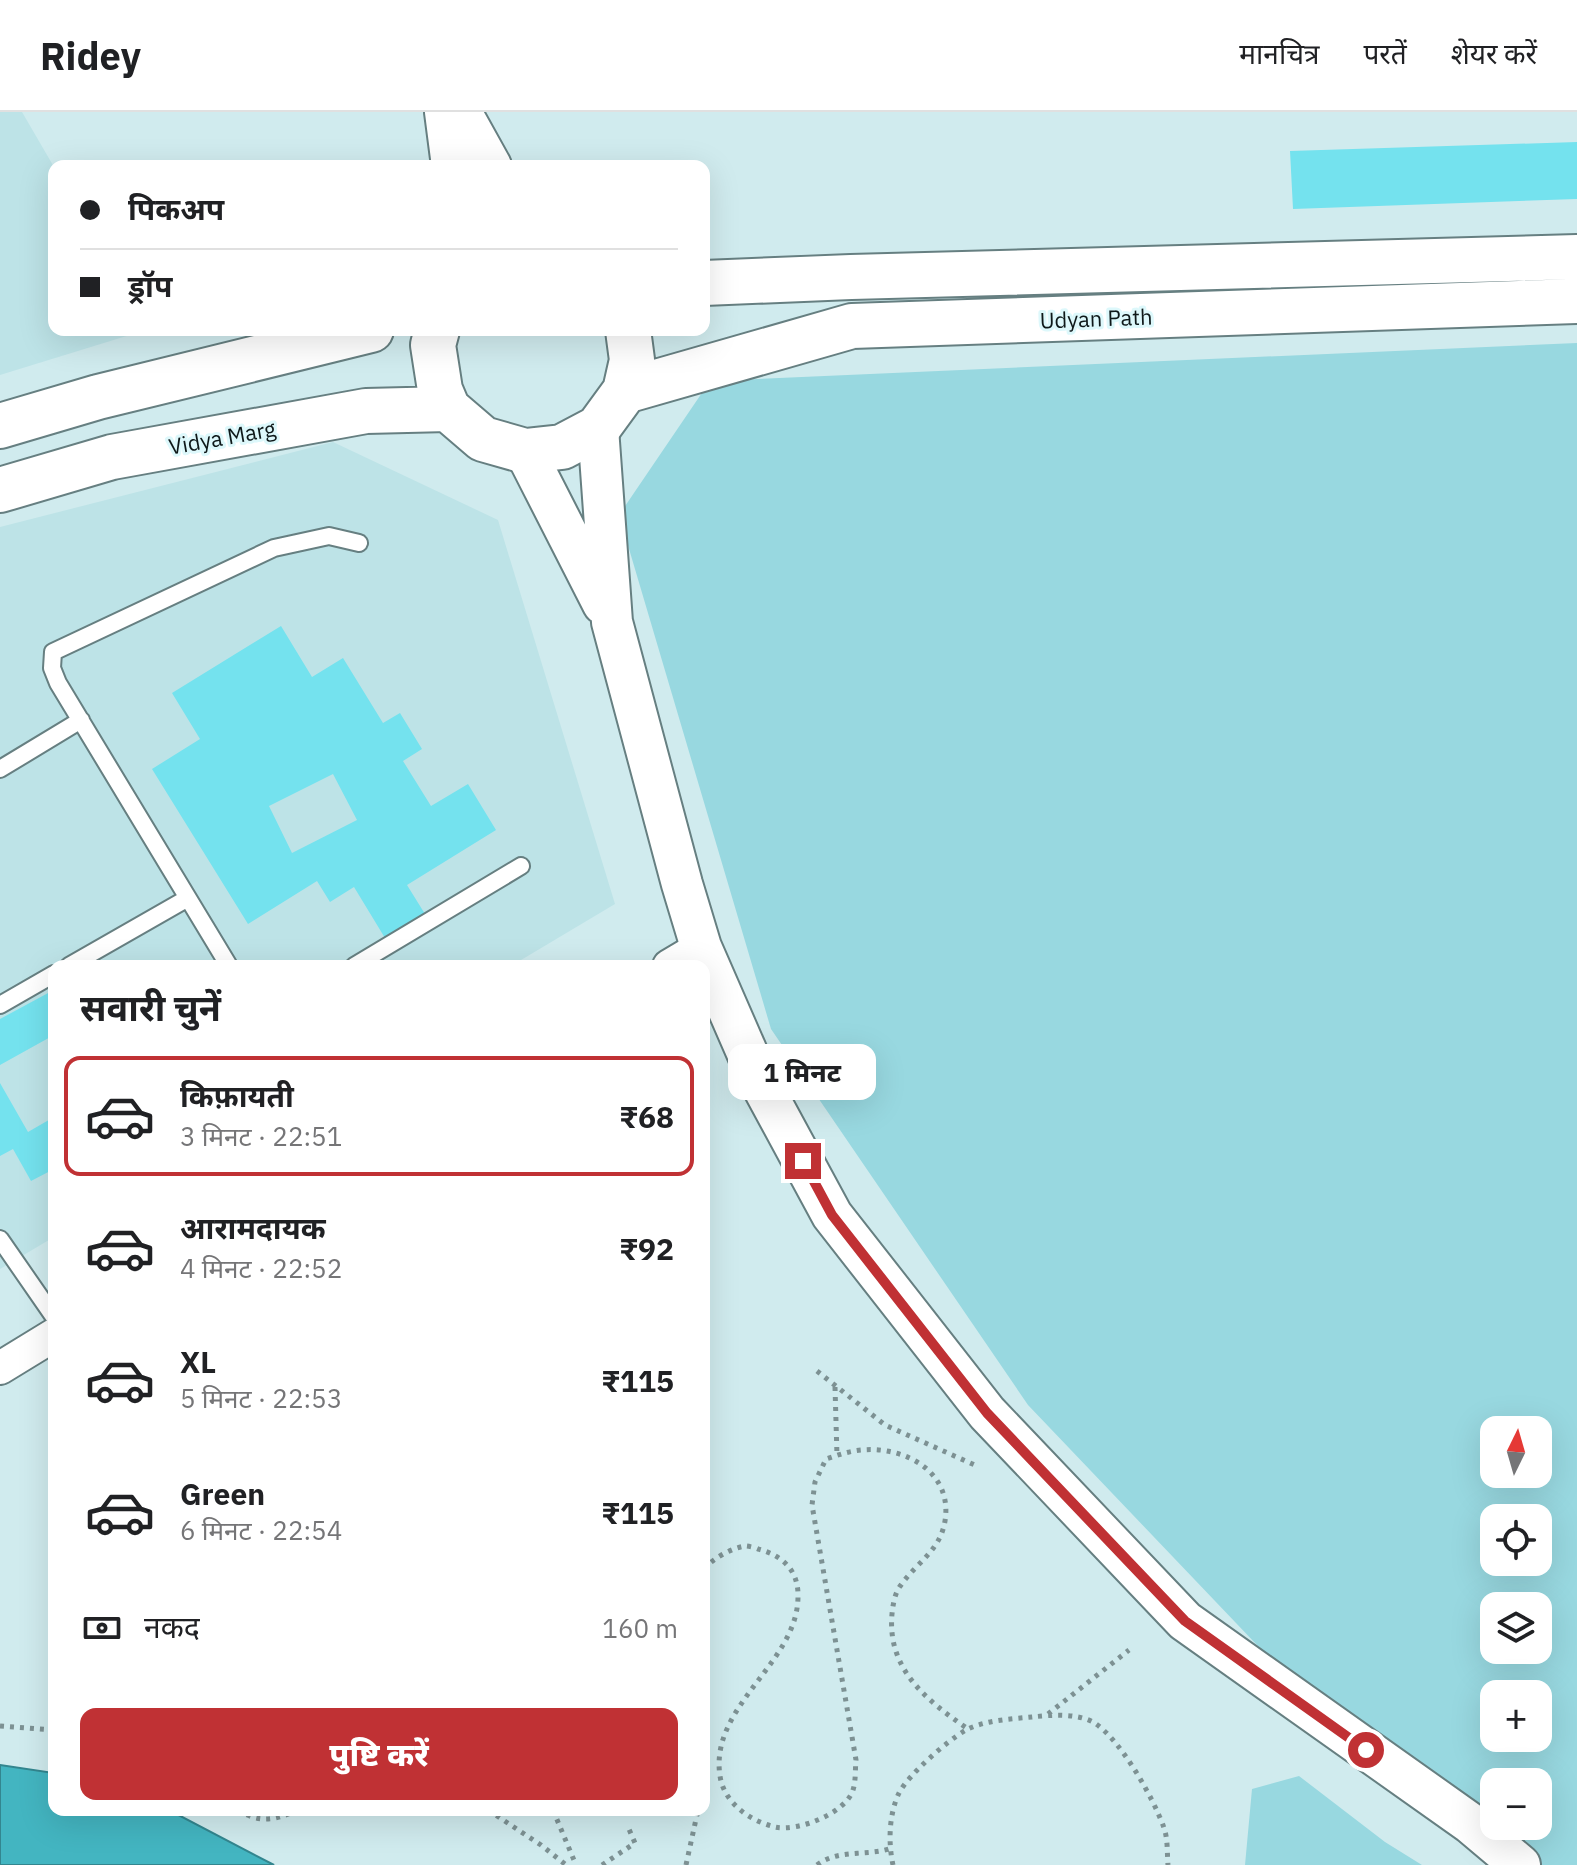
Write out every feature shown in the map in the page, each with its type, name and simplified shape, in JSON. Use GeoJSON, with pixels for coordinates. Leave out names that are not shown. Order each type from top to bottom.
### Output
{"type":"FeatureCollection","features":[{"type":"Feature","properties":{"kind":"main road"},"geometry":{"type":"LineString","coordinates":[[710,283],[1577,257]]}},
{"type":"Feature","properties":{"kind":"main road","name":"Udyan Path"},"geometry":{"type":"LineString","coordinates":[[625,391],[852,326],[1577,301]]}},
{"type":"Feature","properties":{"kind":"main road"},"geometry":{"type":"LineString","coordinates":[[0,426],[98,397],[347,336]]}},
{"type":"Feature","properties":{"kind":"main road"},"geometry":{"type":"LineString","coordinates":[[435,336],[433,345],[440,390],[448,409],[483,439],[525,451],[562,447],[598,428],[625,391],[632,360],[629,336]]}},
{"type":"Feature","properties":{"kind":"main road","name":"Vidya Marg"},"geometry":{"type":"LineString","coordinates":[[0,490],[112,457],[366,411],[448,409]]}},
{"type":"Feature","properties":{"kind":"street"},"geometry":{"type":"LineString","coordinates":[[445,112],[451,160]]}},
{"type":"Feature","properties":{"kind":"street"},"geometry":{"type":"LineString","coordinates":[[461,112],[488,160]]}},
{"type":"Feature","properties":{"kind":"street"},"geometry":{"type":"LineString","coordinates":[[598,428],[612,622],[682,884],[685,956]]}},
{"type":"Feature","properties":{"kind":"street"},"geometry":{"type":"LineString","coordinates":[[525,451],[612,622]]}},
{"type":"Feature","properties":{"kind":"street"},"geometry":{"type":"LineString","coordinates":[[710,998],[759,1080],[832,1215],[987,1413],[1185,1621],[1470,1823],[1520,1865]]}},
{"type":"Feature","properties":{"kind":"street"},"geometry":{"type":"LineString","coordinates":[[0,1368],[48,1339]]}},
{"type":"Feature","properties":{"kind":"lane"},"geometry":{"type":"LineString","coordinates":[[225,960],[58,683],[52,668],[53,652],[274,548],[329,536],[359,543]]}},
{"type":"Feature","properties":{"kind":"lane"},"geometry":{"type":"LineString","coordinates":[[0,769],[81,720]]}},
{"type":"Feature","properties":{"kind":"lane"},"geometry":{"type":"LineString","coordinates":[[364,960],[521,866]]}},
{"type":"Feature","properties":{"kind":"lane"},"geometry":{"type":"LineString","coordinates":[[80,960],[188,898]]}},
{"type":"Feature","properties":{"kind":"lane"},"geometry":{"type":"LineString","coordinates":[[0,1005],[48,977]]}},
{"type":"Feature","properties":{"kind":"lane"},"geometry":{"type":"LineString","coordinates":[[0,1239],[48,1308]]}},
{"type":"Feature","properties":{"kind":"path"},"geometry":{"type":"LineString","coordinates":[[817,1371],[885,1425],[977,1466]]}},
{"type":"Feature","properties":{"kind":"path"},"geometry":{"type":"LineString","coordinates":[[835,1386],[837,1456]]}},
{"type":"Feature","properties":{"kind":"path"},"geometry":{"type":"LineString","coordinates":[[710,1562],[747,1546],[775,1553],[793,1572],[798,1592],[796,1615],[781,1648],[759,1677],[727,1731],[720,1754],[720,1777],[729,1800],[750,1817],[778,1828],[812,1822],[837,1811],[853,1792],[856,1760],[812,1505],[815,1482],[826,1459],[865,1449],[896,1453],[918,1461],[939,1481],[945,1499],[945,1521],[936,1547],[898,1587],[893,1605],[893,1647],[919,1691],[968,1729]]}},
{"type":"Feature","properties":{"kind":"path"},"geometry":{"type":"LineString","coordinates":[[1046,1716],[1129,1650]]}},
{"type":"Feature","properties":{"kind":"path"},"geometry":{"type":"LineString","coordinates":[[893,1865],[889,1849],[891,1824],[899,1792],[938,1751],[968,1729],[1001,1721],[1068,1716],[1092,1722],[1126,1758],[1165,1831],[1168,1865]]}},
{"type":"Feature","properties":{"kind":"path"},"geometry":{"type":"LineString","coordinates":[[0,1726],[48,1730]]}},
{"type":"Feature","properties":{"kind":"path"},"geometry":{"type":"LineString","coordinates":[[248,1816],[269,1821],[282,1816]]}},
{"type":"Feature","properties":{"kind":"path"},"geometry":{"type":"LineString","coordinates":[[497,1816],[566,1865]]}},
{"type":"Feature","properties":{"kind":"path"},"geometry":{"type":"LineString","coordinates":[[556,1816],[576,1865]]}},
{"type":"Feature","properties":{"kind":"path"},"geometry":{"type":"LineString","coordinates":[[685,1863],[697,1816]]}},
{"type":"Feature","properties":{"kind":"path"},"geometry":{"type":"LineString","coordinates":[[602,1865],[635,1843],[628,1827]]}},
{"type":"Feature","properties":{"kind":"path"},"geometry":{"type":"LineString","coordinates":[[817,1865],[825,1859],[889,1849]]}},
{"type":"Feature","properties":{"kind":"shaded area"},"geometry":{"type":"Polygon","coordinates":[[[0,112],[22,112],[50,160],[48,336],[127,336],[0,375],[0,112]]]}},
{"type":"Feature","properties":{"kind":"shaded area"},"geometry":{"type":"Polygon","coordinates":[[[1577,343],[1577,1865],[1529,1865],[1497,1840],[1552,1840],[1552,1768],[1480,1768],[1480,1826],[1278,1667],[1028,1405],[771,1029],[619,515],[710,381],[1577,343]]]}},
{"type":"Feature","properties":{"kind":"shaded area"},"geometry":{"type":"Polygon","coordinates":[[[333,442],[498,520],[615,904],[521,960],[48,960],[48,1241],[0,1269],[0,527],[333,442]]]}},
{"type":"Feature","properties":{"kind":"shaded area"},"geometry":{"type":"Polygon","coordinates":[[[0,1765],[48,1772],[48,1816],[180,1816],[274,1865],[0,1865],[0,1765]]]}},
{"type":"Feature","properties":{"kind":"shaded area"},"geometry":{"type":"Polygon","coordinates":[[[1299,1776],[1385,1842],[1422,1865],[1245,1865],[1252,1789],[1299,1776]]]}},
{"type":"Feature","properties":{"kind":"building"},"geometry":{"type":"Polygon","coordinates":[[[1577,142],[1577,199],[1293,209],[1290,151],[1577,142]]]}},
{"type":"Feature","properties":{"kind":"building"},"geometry":{"type":"Polygon","coordinates":[[[281,626],[312,677],[343,658],[383,723],[400,713],[422,749],[403,761],[431,806],[468,784],[496,830],[407,885],[425,914],[385,938],[354,887],[330,902],[317,881],[248,924],[152,769],[200,739],[172,693],[281,626]],[[333,774],[269,806],[292,853],[357,820],[333,774]]]}},
{"type":"Feature","properties":{"kind":"building"},"geometry":{"type":"Polygon","coordinates":[[[48,993],[48,1038],[0,1065],[0,1019],[48,993]]]}},
{"type":"Feature","properties":{"kind":"building"},"geometry":{"type":"Polygon","coordinates":[[[0,1083],[28,1132],[48,1120],[48,1172],[31,1181],[13,1149],[0,1156],[0,1083]]]}},
{"type":"Feature","properties":{"kind":"route"},"geometry":{"type":"LineString","coordinates":[[803,1161],[832,1215],[987,1413],[1185,1621],[1366,1750]]}}]}
